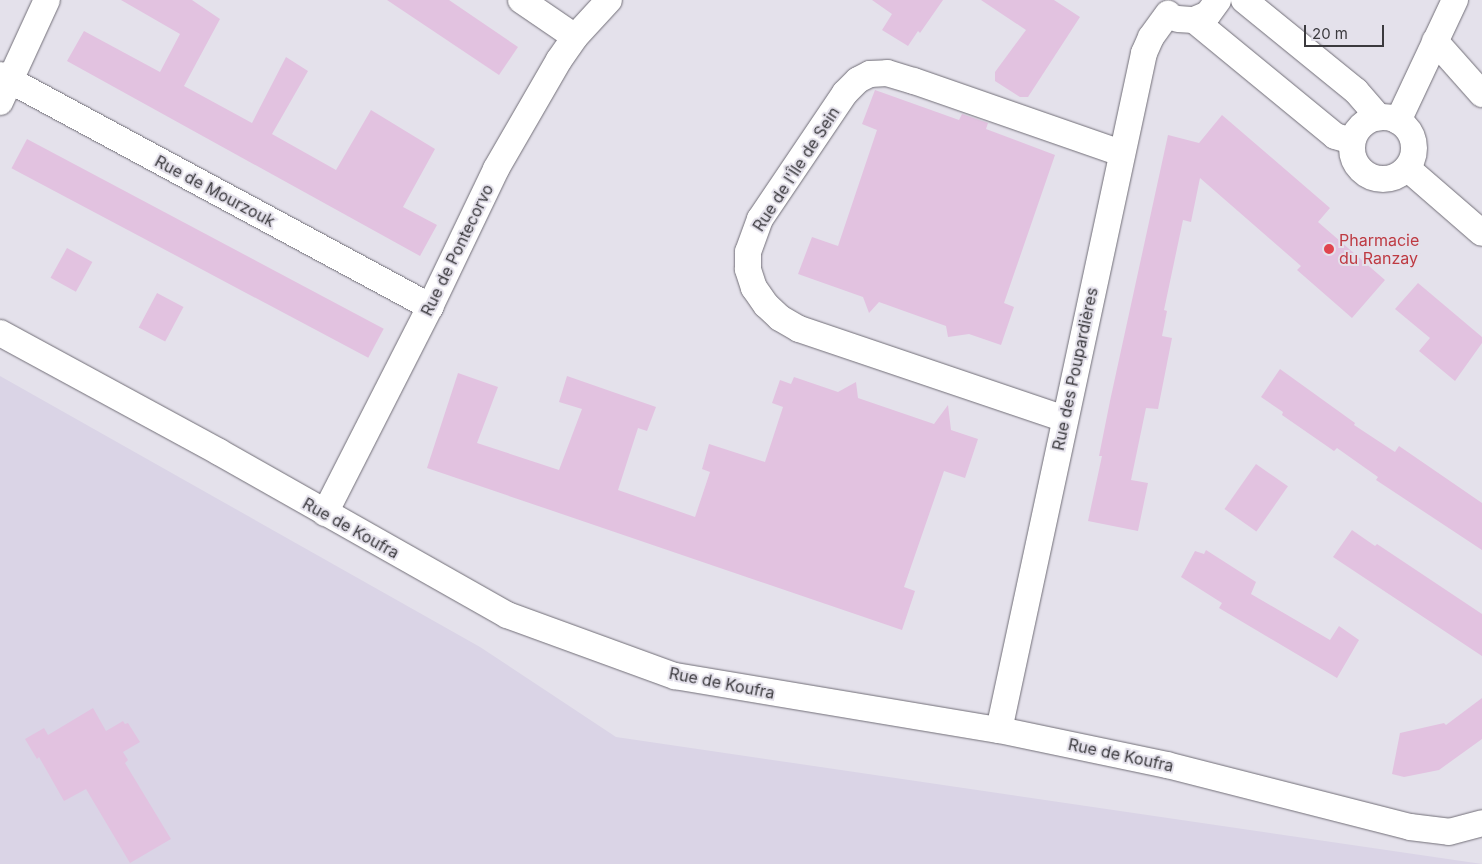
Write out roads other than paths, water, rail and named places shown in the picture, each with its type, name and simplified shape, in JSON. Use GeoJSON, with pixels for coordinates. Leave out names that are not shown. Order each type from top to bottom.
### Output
{"type":"FeatureCollection","features":[{"type":"Feature","properties":{"kind":"street"},"geometry":{"type":"LineString","coordinates":[[4,86],[48,0]]}},
{"type":"Feature","properties":{"kind":"street"},"geometry":{"type":"LineString","coordinates":[[521,0],[575,37]]}},
{"type":"Feature","properties":{"kind":"street","name":"Rue de Pontecorvo"},"geometry":{"type":"LineString","coordinates":[[325,513],[430,307],[496,169],[559,60],[575,37],[610,0]]}},
{"type":"Feature","properties":{"kind":"street"},"geometry":{"type":"LineString","coordinates":[[1163,7],[1180,20],[1194,20],[1208,14],[1218,0]]}},
{"type":"Feature","properties":{"kind":"street"},"geometry":{"type":"LineString","coordinates":[[1244,0],[1389,119],[1405,126],[1413,142],[1414,152],[1407,168],[1399,175],[1389,179],[1369,176],[1360,170],[1354,162],[1352,141],[1362,124],[1389,119],[1435,41],[1455,0]]}},
{"type":"Feature","properties":{"kind":"street","name":"Rue des Poupardières"},"geometry":{"type":"LineString","coordinates":[[999,730],[1121,153],[1144,53],[1163,7]]}},
{"type":"Feature","properties":{"kind":"street"},"geometry":{"type":"LineString","coordinates":[[1194,20],[1335,136],[1352,141]]}},
{"type":"Feature","properties":{"kind":"street"},"geometry":{"type":"LineString","coordinates":[[1435,41],[1482,94]]}},
{"type":"Feature","properties":{"kind":"street","name":"Rue de l'Île de Sein"},"geometry":{"type":"LineString","coordinates":[[1065,418],[799,329],[780,318],[766,306],[754,288],[748,269],[748,252],[760,218],[845,93],[858,80],[870,74],[887,73],[914,81],[1121,153]]}},
{"type":"Feature","properties":{"kind":"street","name":"Rue de Mourzouk"},"geometry":{"type":"LineString","coordinates":[[4,86],[430,307]]}},
{"type":"Feature","properties":{"kind":"street"},"geometry":{"type":"LineString","coordinates":[[1407,168],[1482,233]]}},
{"type":"Feature","properties":{"kind":"street","name":"Rue de Koufra"},"geometry":{"type":"LineString","coordinates":[[0,333],[219,452],[507,616],[675,676],[999,730],[1167,764],[1410,827],[1449,832],[1482,823]]}},
{"type":"Feature","properties":{"kind":"place","name":"Pharmacie du Ranzay"},"geometry":{"type":"Point","coordinates":[1329,249]}}]}
